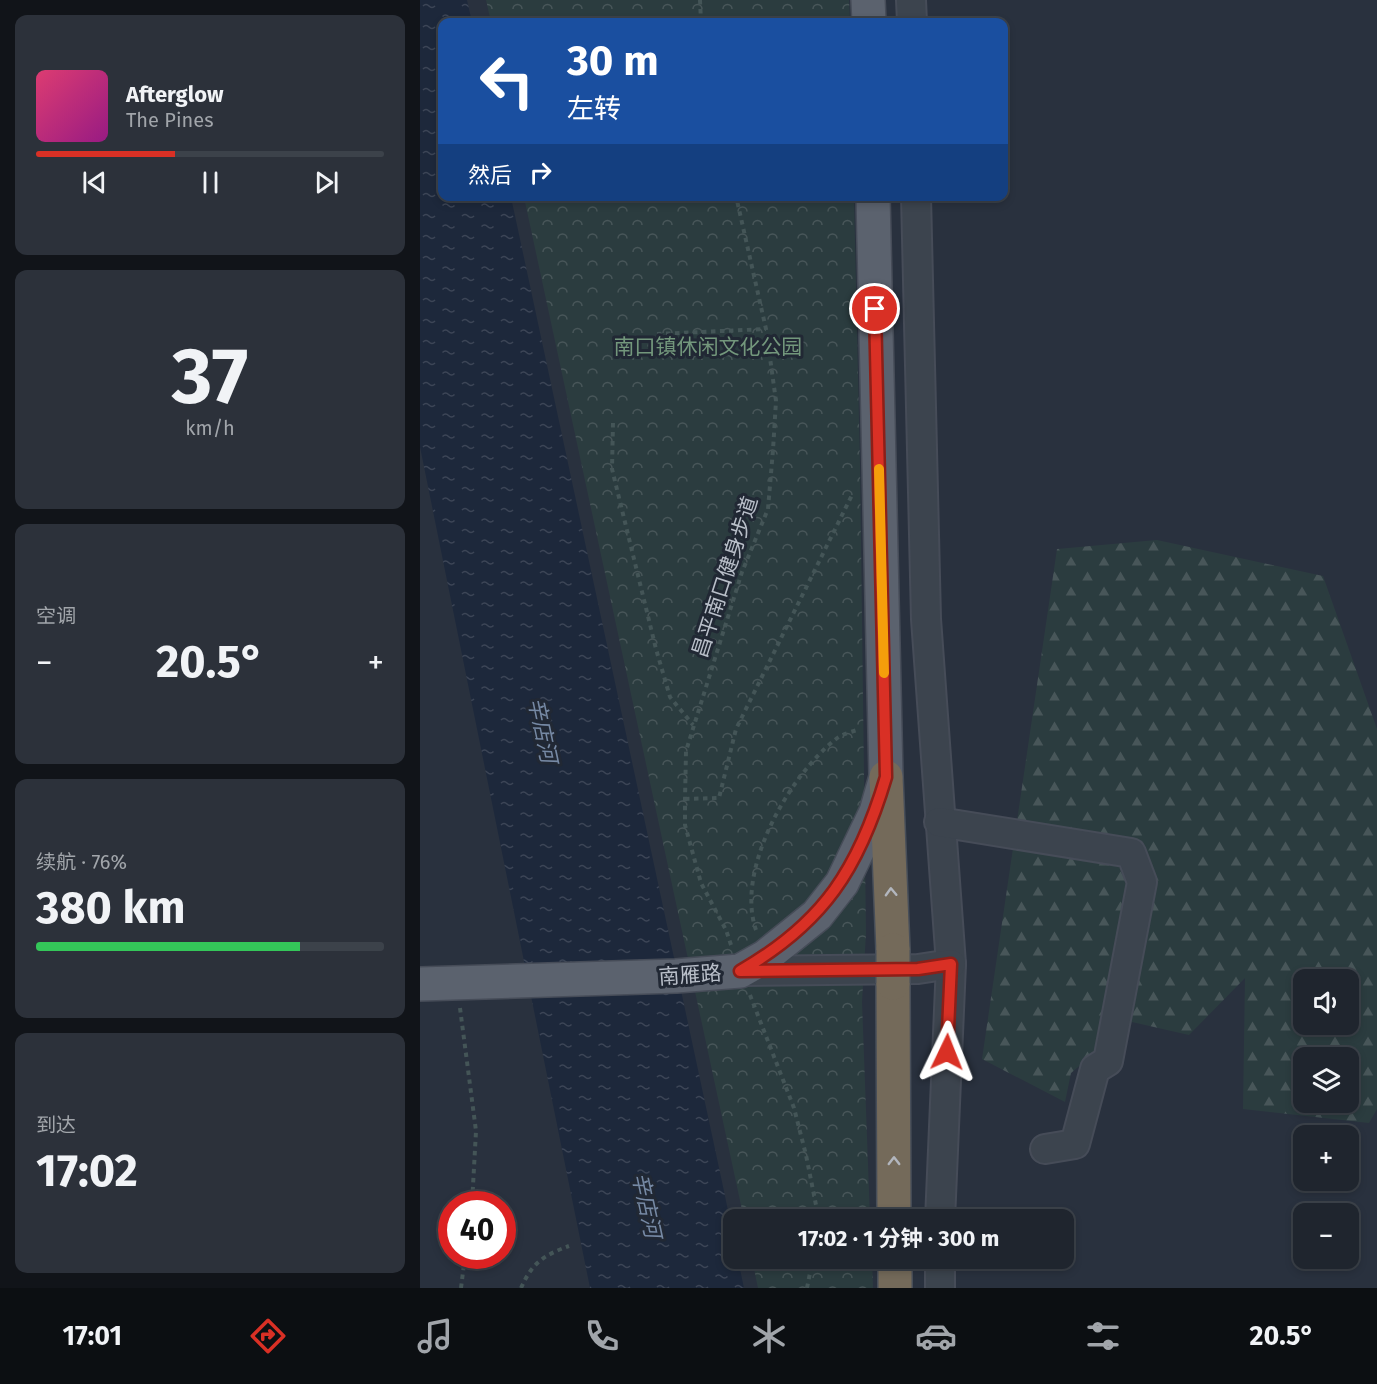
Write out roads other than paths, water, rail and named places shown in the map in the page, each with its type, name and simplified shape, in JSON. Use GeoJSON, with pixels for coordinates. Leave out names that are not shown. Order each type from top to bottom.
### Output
{"type":"FeatureCollection","features":[{"type":"Feature","properties":{"kind":"highway"},"geometry":{"type":"LineString","coordinates":[[886,777],[893,950],[894,1209]]}},
{"type":"Feature","properties":{"kind":"highway"},"geometry":{"type":"LineString","coordinates":[[894,1269],[895,1288]]}},
{"type":"Feature","properties":{"kind":"main road"},"geometry":{"type":"LineString","coordinates":[[868,0],[869,18]]}},
{"type":"Feature","properties":{"kind":"main road"},"geometry":{"type":"LineString","coordinates":[[753,964],[817,915],[842,883],[876,812],[886,777],[873,201]]}},
{"type":"Feature","properties":{"kind":"main road","name":"南雁路"},"geometry":{"type":"LineString","coordinates":[[420,984],[676,976],[753,964]]}},
{"type":"Feature","properties":{"kind":"street"},"geometry":{"type":"LineString","coordinates":[[911,0],[912,18]]}},
{"type":"Feature","properties":{"kind":"street"},"geometry":{"type":"LineString","coordinates":[[916,201],[926,619],[951,964],[940,1209]]}},
{"type":"Feature","properties":{"kind":"street"},"geometry":{"type":"LineString","coordinates":[[939,822],[1131,853],[1142,882],[1108,1061],[1095,1069],[1075,1144],[1045,1149]]}},
{"type":"Feature","properties":{"kind":"street"},"geometry":{"type":"LineString","coordinates":[[753,964],[918,969],[951,964]]}},
{"type":"Feature","properties":{"kind":"street"},"geometry":{"type":"LineString","coordinates":[[940,1269],[940,1288]]}},
{"type":"Feature","properties":{"kind":"water","name":"辛店河"},"geometry":{"type":"Polygon","coordinates":[[[420,0],[467,0],[471,18],[438,18],[438,201],[512,201],[728,1209],[723,1209],[723,1269],[740,1269],[744,1288],[590,1288],[420,447],[420,0]]]}},
{"type":"Feature","properties":{"kind":"park label","name":"南口镇休闲文化公园"},"geometry":{"type":"Point","coordinates":[708,347]}}]}
